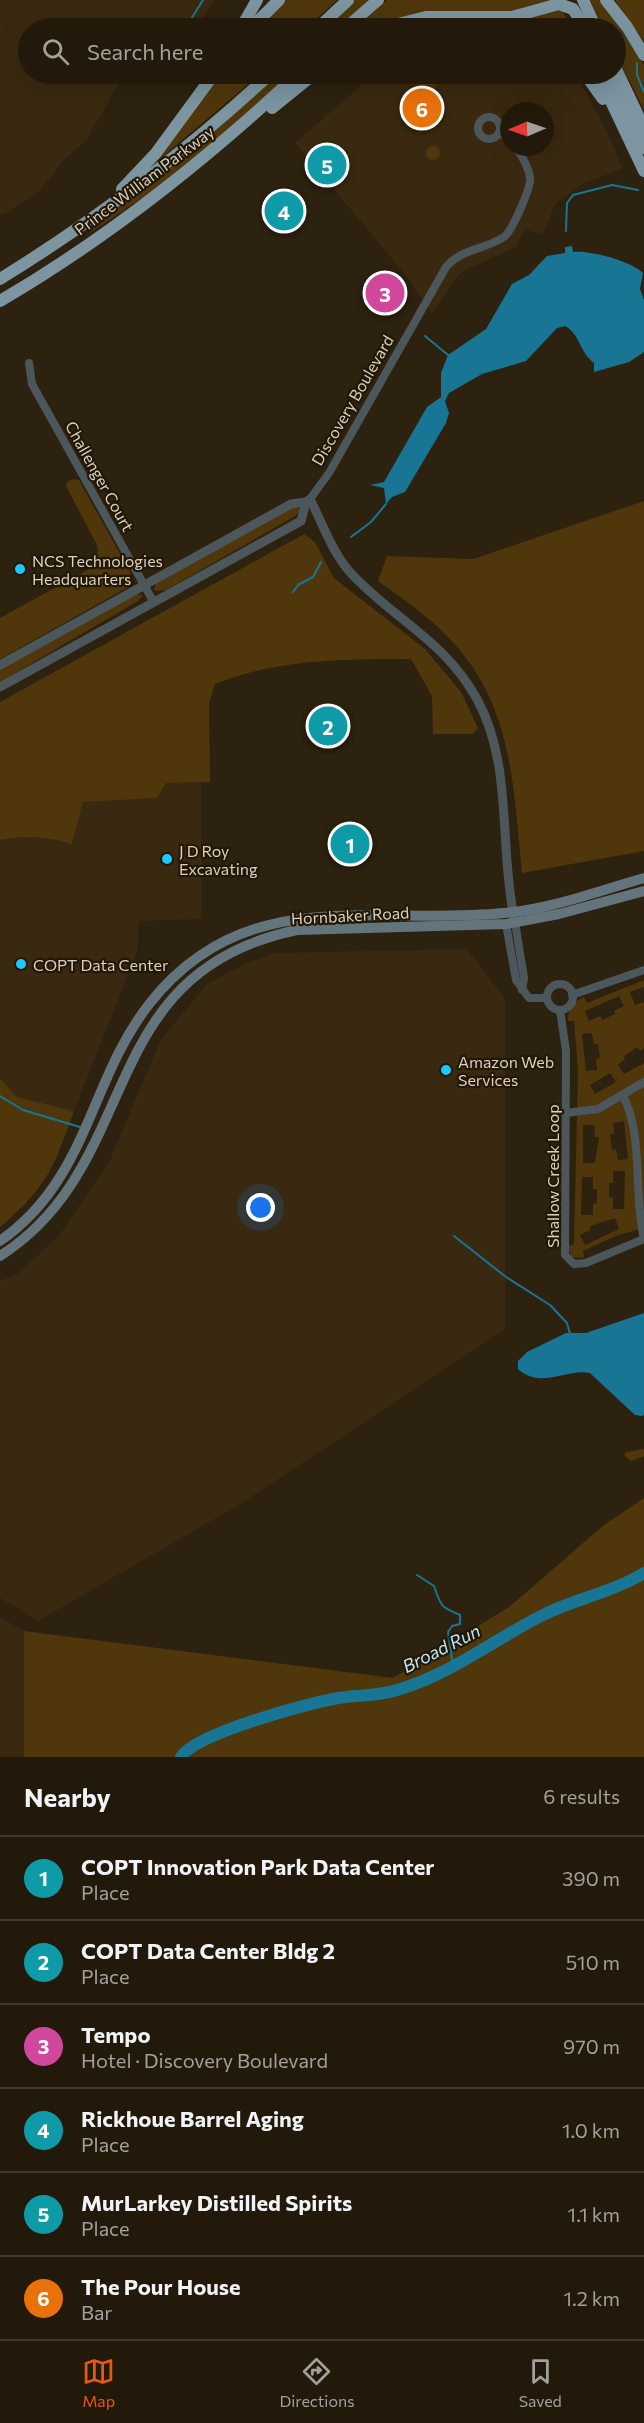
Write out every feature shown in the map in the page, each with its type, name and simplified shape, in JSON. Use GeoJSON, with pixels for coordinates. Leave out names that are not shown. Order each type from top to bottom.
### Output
{"type":"FeatureCollection","features":[{"type":"Feature","properties":{"kind":"highway"},"geometry":{"type":"LineString","coordinates":[[247,18],[257,0]]}},
{"type":"Feature","properties":{"kind":"highway"},"geometry":{"type":"LineString","coordinates":[[261,18],[279,0]]}},
{"type":"Feature","properties":{"kind":"highway"},"geometry":{"type":"LineString","coordinates":[[329,18],[348,0]]}},
{"type":"Feature","properties":{"kind":"highway"},"geometry":{"type":"LineString","coordinates":[[357,18],[378,0]]}},
{"type":"Feature","properties":{"kind":"highway"},"geometry":{"type":"LineString","coordinates":[[583,0],[591,18]]}},
{"type":"Feature","properties":{"kind":"highway"},"geometry":{"type":"LineString","coordinates":[[606,0],[620,18]]}},
{"type":"Feature","properties":{"kind":"highway"},"geometry":{"type":"LineString","coordinates":[[422,18],[512,17],[565,2]]}},
{"type":"Feature","properties":{"kind":"highway"},"geometry":{"type":"LineString","coordinates":[[565,2],[572,18]]}},
{"type":"Feature","properties":{"kind":"highway"},"geometry":{"type":"LineString","coordinates":[[565,2],[579,18]]}},
{"type":"Feature","properties":{"kind":"highway"},"geometry":{"type":"LineString","coordinates":[[626,26],[644,55]]}},
{"type":"Feature","properties":{"kind":"highway"},"geometry":{"type":"LineString","coordinates":[[66,237],[140,171],[206,84]]}},
{"type":"Feature","properties":{"kind":"highway","name":"Prince William Parkway"},"geometry":{"type":"LineString","coordinates":[[0,279],[66,237],[184,149],[259,84]]}},
{"type":"Feature","properties":{"kind":"highway","name":"Prince William Parkway"},"geometry":{"type":"LineString","coordinates":[[0,301],[105,233],[192,167],[287,84]]}},
{"type":"Feature","properties":{"kind":"highway"},"geometry":{"type":"LineString","coordinates":[[192,167],[254,123],[302,84]]}},
{"type":"Feature","properties":{"kind":"highway"},"geometry":{"type":"LineString","coordinates":[[592,84],[638,148]]}},
{"type":"Feature","properties":{"kind":"highway"},"geometry":{"type":"LineString","coordinates":[[603,84],[638,148]]}},
{"type":"Feature","properties":{"kind":"highway"},"geometry":{"type":"LineString","coordinates":[[612,84],[638,148],[644,171]]}},
{"type":"Feature","properties":{"kind":"highway"},"geometry":{"type":"LineString","coordinates":[[622,84],[644,128]]}},
{"type":"Feature","properties":{"kind":"main road","name":"Hornbaker Road"},"geometry":{"type":"LineString","coordinates":[[0,1241],[32,1214],[55,1188],[69,1166],[112,1071],[140,1018],[170,982],[202,954],[247,930],[304,917],[510,918],[644,878]]}},
{"type":"Feature","properties":{"kind":"main road","name":"Hornbaker Road"},"geometry":{"type":"LineString","coordinates":[[0,1256],[39,1225],[63,1198],[81,1168],[143,1037],[179,989],[223,955],[264,937],[323,928],[559,914],[644,891]]}},
{"type":"Feature","properties":{"kind":"main road"},"geometry":{"type":"LineString","coordinates":[[112,1071],[124,1077]]}},
{"type":"Feature","properties":{"kind":"street","name":"Discovery Boulevard"},"geometry":{"type":"LineString","coordinates":[[0,687],[301,521],[308,501],[329,473],[446,267],[455,258],[503,237],[510,230],[531,181],[521,156]]}},
{"type":"Feature","properties":{"kind":"street","name":"Challenger Court"},"geometry":{"type":"LineString","coordinates":[[29,363],[32,384],[153,601]]}},
{"type":"Feature","properties":{"kind":"street"},"geometry":{"type":"LineString","coordinates":[[0,665],[291,504],[308,501],[345,566],[436,645],[457,668],[477,699],[496,754],[516,981],[529,998],[547,998]]}},
{"type":"Feature","properties":{"kind":"street"},"geometry":{"type":"LineString","coordinates":[[572,995],[644,970]]}},
{"type":"Feature","properties":{"kind":"street"},"geometry":{"type":"LineString","coordinates":[[560,984],[567,987],[572,995],[571,1004],[560,1010],[553,1008],[547,998],[552,987],[560,984]]}},
{"type":"Feature","properties":{"kind":"street","name":"Shallow Creek Loop"},"geometry":{"type":"LineString","coordinates":[[560,1010],[566,1051],[565,1255],[574,1264],[586,1263],[644,1239]]}},
{"type":"Feature","properties":{"kind":"street"},"geometry":{"type":"LineString","coordinates":[[566,1113],[598,1110],[644,1082]]}},
{"type":"Feature","properties":{"kind":"street"},"geometry":{"type":"LineString","coordinates":[[623,1096],[632,1110],[639,1135],[639,1198],[644,1239]]}},
{"type":"Feature","properties":{"kind":"shaded area"},"geometry":{"type":"Polygon","coordinates":[[[0,0],[215,0],[202,18],[18,18],[18,84],[118,84],[87,139],[60,164],[40,191],[3,215],[0,214],[0,0]]]}},
{"type":"Feature","properties":{"kind":"shaded area"},"geometry":{"type":"Polygon","coordinates":[[[283,0],[337,0],[318,18],[265,18],[283,0]]]}},
{"type":"Feature","properties":{"kind":"shaded area"},"geometry":{"type":"Polygon","coordinates":[[[353,0],[369,0],[350,18],[334,18],[353,0]]]}},
{"type":"Feature","properties":{"kind":"shaded area"},"geometry":{"type":"Polygon","coordinates":[[[387,0],[552,0],[526,10],[451,18],[368,18],[387,0]]]}},
{"type":"Feature","properties":{"kind":"shaded area"},"geometry":{"type":"Polygon","coordinates":[[[590,0],[601,0],[613,18],[599,18],[590,0]]]}},
{"type":"Feature","properties":{"kind":"shaded area"},"geometry":{"type":"Polygon","coordinates":[[[615,0],[644,0],[644,42],[615,0]]]}},
{"type":"Feature","properties":{"kind":"shaded area"},"geometry":{"type":"Polygon","coordinates":[[[562,10],[566,18],[529,18],[562,10]]]}},
{"type":"Feature","properties":{"kind":"shaded area"},"geometry":{"type":"Polygon","coordinates":[[[626,38],[644,65],[644,110],[626,74],[626,38]]]}},
{"type":"Feature","properties":{"kind":"shaded area"},"geometry":{"type":"Polygon","coordinates":[[[212,84],[248,84],[155,163],[154,161],[212,84]]]}},
{"type":"Feature","properties":{"kind":"shaded area"},"geometry":{"type":"Polygon","coordinates":[[[263,84],[279,84],[226,132],[152,191],[90,233],[90,228],[263,84]]]}},
{"type":"Feature","properties":{"kind":"shaded area"},"geometry":{"type":"Polygon","coordinates":[[[363,84],[581,84],[612,142],[622,169],[584,183],[555,204],[543,235],[525,229],[516,247],[464,271],[456,278],[432,314],[408,278],[295,143],[363,84]]]}},
{"type":"Feature","properties":{"kind":"shaded area"},"geometry":{"type":"Polygon","coordinates":[[[415,84],[437,84],[434,91],[415,84]]]}},
{"type":"Feature","properties":{"kind":"shaded area"},"geometry":{"type":"Polygon","coordinates":[[[433,146],[438,148],[440,153],[438,158],[433,160],[428,158],[426,153],[428,148],[433,146]]]}},
{"type":"Feature","properties":{"kind":"shaded area"},"geometry":{"type":"Polygon","coordinates":[[[79,480],[130,572],[132,585],[0,659],[0,618],[91,568],[98,551],[66,486],[68,481],[79,480]]]}},
{"type":"Feature","properties":{"kind":"shaded area"},"geometry":{"type":"Polygon","coordinates":[[[644,501],[644,851],[522,873],[512,776],[506,746],[485,688],[468,661],[438,627],[378,581],[387,556],[473,559],[644,501]]]}},
{"type":"Feature","properties":{"kind":"shaded area"},"geometry":{"type":"Polygon","coordinates":[[[291,507],[301,509],[297,515],[166,590],[155,591],[156,583],[291,507]]]}},
{"type":"Feature","properties":{"kind":"shaded area"},"geometry":{"type":"Polygon","coordinates":[[[304,534],[315,542],[334,578],[425,649],[461,692],[478,728],[473,734],[433,734],[432,696],[411,659],[336,660],[262,670],[215,684],[209,703],[210,782],[166,783],[157,798],[83,802],[72,844],[36,837],[0,840],[0,702],[304,534]]]}},
{"type":"Feature","properties":{"kind":"shaded area"},"geometry":{"type":"Polygon","coordinates":[[[136,594],[143,595],[138,601],[0,682],[0,669],[136,594]]]}},
{"type":"Feature","properties":{"kind":"shaded area"},"geometry":{"type":"Polygon","coordinates":[[[201,782],[202,919],[138,921],[138,949],[74,1111],[17,1097],[0,1078],[0,840],[22,836],[49,837],[72,844],[83,802],[157,798],[166,783],[201,782]]]}},
{"type":"Feature","properties":{"kind":"shaded area"},"geometry":{"type":"Polygon","coordinates":[[[467,949],[505,999],[505,1329],[242,1503],[38,1621],[0,1598],[0,1281],[16,1275],[58,1237],[110,1160],[160,1041],[207,984],[245,964],[276,953],[467,949]]]}},
{"type":"Feature","properties":{"kind":"shaded area"},"geometry":{"type":"Polygon","coordinates":[[[644,980],[644,987],[630,992],[635,1005],[644,1002],[644,1048],[640,1051],[637,1047],[624,1056],[625,1059],[618,1065],[624,1074],[644,1063],[644,1228],[618,1235],[583,1251],[584,1258],[572,1257],[568,1246],[574,1245],[578,1070],[574,1021],[568,1021],[568,1017],[570,1010],[578,1001],[584,997],[587,1003],[644,980]],[[619,996],[585,1011],[589,1021],[600,1016],[602,1020],[615,1014],[614,1011],[624,1006],[619,996]],[[592,1033],[582,1034],[586,1071],[597,1070],[596,1059],[600,1058],[598,1044],[594,1044],[592,1033]],[[610,1073],[590,1085],[595,1094],[616,1082],[610,1073]],[[624,1121],[613,1123],[614,1134],[610,1134],[612,1150],[616,1149],[618,1160],[628,1159],[624,1121]],[[583,1125],[583,1163],[595,1163],[599,1137],[595,1137],[594,1125],[583,1125]],[[613,1171],[613,1183],[609,1183],[609,1197],[613,1198],[613,1209],[624,1209],[625,1171],[613,1171]],[[582,1177],[581,1215],[593,1215],[593,1204],[597,1203],[597,1189],[593,1189],[593,1177],[582,1177]],[[615,1218],[590,1226],[590,1230],[580,1235],[585,1245],[619,1229],[615,1218]]]}},
{"type":"Feature","properties":{"kind":"shaded area"},"geometry":{"type":"Polygon","coordinates":[[[0,1078],[17,1097],[74,1111],[61,1147],[39,1188],[0,1227],[0,1078]]]}},
{"type":"Feature","properties":{"kind":"shaded area"},"geometry":{"type":"Polygon","coordinates":[[[644,1449],[644,1456],[631,1461],[624,1455],[626,1452],[644,1449]]]}},
{"type":"Feature","properties":{"kind":"shaded area"},"geometry":{"type":"Polygon","coordinates":[[[644,1498],[644,1757],[24,1757],[24,1631],[393,1678],[509,1607],[604,1525],[644,1498]]]}},
{"type":"Feature","properties":{"kind":"shaded area"},"geometry":{"type":"Polygon","coordinates":[[[0,1617],[24,1631],[24,1757],[0,1757],[0,1617]]]}},
{"type":"Feature","properties":{"kind":"water"},"geometry":{"type":"Polygon","coordinates":[[[572,246],[573,252],[610,257],[629,264],[643,273],[640,289],[644,300],[644,352],[629,362],[594,372],[594,363],[570,329],[565,326],[557,328],[526,361],[482,374],[449,393],[445,401],[449,413],[446,423],[405,492],[392,497],[386,504],[384,488],[370,485],[384,482],[427,407],[441,397],[441,373],[448,355],[486,329],[512,284],[529,275],[547,256],[565,253],[565,247],[572,246]]]}},
{"type":"Feature","properties":{"kind":"water"},"geometry":{"type":"Polygon","coordinates":[[[644,1313],[644,1415],[642,1416],[635,1415],[590,1373],[581,1372],[536,1378],[518,1369],[518,1361],[527,1352],[566,1333],[586,1333],[644,1313]]]}},
{"type":"Feature","properties":{"kind":"waterway"},"geometry":{"type":"LineString","coordinates":[[192,18],[203,0]]}},
{"type":"Feature","properties":{"kind":"waterway"},"geometry":{"type":"LineString","coordinates":[[637,63],[637,75],[644,92]]}},
{"type":"Feature","properties":{"kind":"waterway"},"geometry":{"type":"LineString","coordinates":[[566,231],[567,203],[573,195],[612,185],[638,190]]}},
{"type":"Feature","properties":{"kind":"waterway"},"geometry":{"type":"LineString","coordinates":[[425,336],[448,355]]}},
{"type":"Feature","properties":{"kind":"waterway"},"geometry":{"type":"LineString","coordinates":[[351,537],[371,522],[386,504]]}},
{"type":"Feature","properties":{"kind":"waterway"},"geometry":{"type":"LineString","coordinates":[[293,592],[298,585],[313,577],[321,562]]}},
{"type":"Feature","properties":{"kind":"waterway"},"geometry":{"type":"LineString","coordinates":[[0,1096],[23,1110],[80,1127]]}},
{"type":"Feature","properties":{"kind":"waterway"},"geometry":{"type":"LineString","coordinates":[[454,1236],[506,1277],[550,1305],[567,1323],[570,1334]]}},
{"type":"Feature","properties":{"kind":"waterway","name":"Broad Run"},"geometry":{"type":"LineString","coordinates":[[181,1757],[208,1738],[253,1721],[323,1701],[382,1693],[416,1683],[453,1666],[543,1615],[620,1585],[644,1573]]}},
{"type":"Feature","properties":{"kind":"waterway"},"geometry":{"type":"LineString","coordinates":[[417,1575],[434,1586],[442,1605],[460,1615],[460,1624],[452,1626],[448,1632],[453,1667]]}},
{"type":"Feature","properties":{"kind":"place","name":"The Pour House"},"geometry":{"type":"Point","coordinates":[422,108]}},
{"type":"Feature","properties":{"kind":"place","name":"MurLarkey Distilled Spirits"},"geometry":{"type":"Point","coordinates":[327,165]}},
{"type":"Feature","properties":{"kind":"place","name":"Rickhoue Barrel Aging"},"geometry":{"type":"Point","coordinates":[284,211]}},
{"type":"Feature","properties":{"kind":"place","name":"Tempo"},"geometry":{"type":"Point","coordinates":[385,293]}},
{"type":"Feature","properties":{"kind":"place","name":"NCS Technologies Headquarters"},"geometry":{"type":"Point","coordinates":[20,569]}},
{"type":"Feature","properties":{"kind":"place","name":"COPT Data Center Bldg 2"},"geometry":{"type":"Point","coordinates":[328,726]}},
{"type":"Feature","properties":{"kind":"place","name":"COPT Innovation Park Data Center"},"geometry":{"type":"Point","coordinates":[350,844]}},
{"type":"Feature","properties":{"kind":"place","name":"J D Roy Excavating"},"geometry":{"type":"Point","coordinates":[167,859]}},
{"type":"Feature","properties":{"kind":"place","name":"COPT Data Center"},"geometry":{"type":"Point","coordinates":[21,964]}},
{"type":"Feature","properties":{"kind":"place","name":"Amazon Web Services"},"geometry":{"type":"Point","coordinates":[446,1070]}}]}
